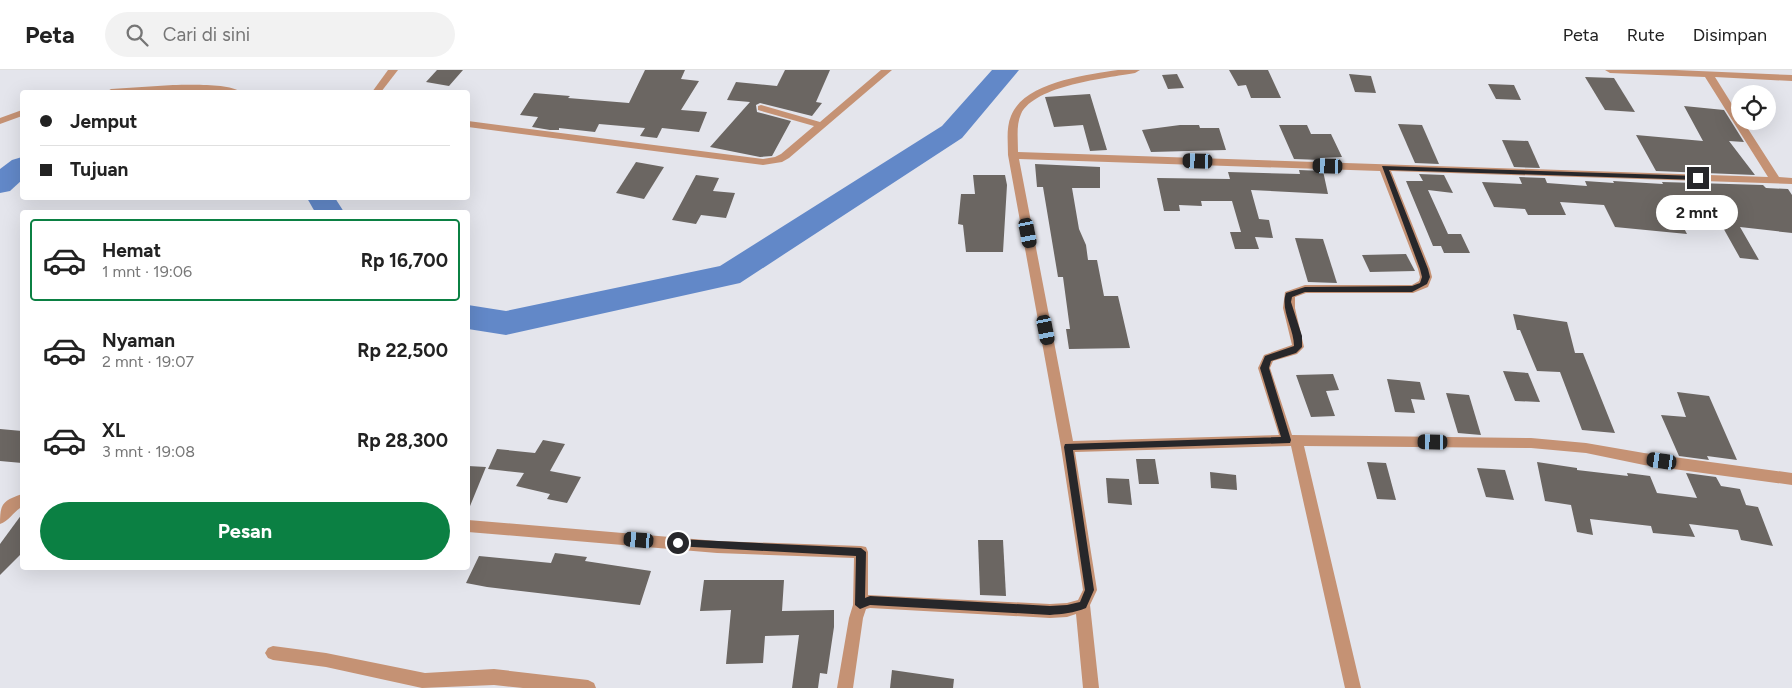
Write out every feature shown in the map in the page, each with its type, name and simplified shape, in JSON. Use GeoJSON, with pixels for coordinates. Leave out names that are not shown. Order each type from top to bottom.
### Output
{"type":"FeatureCollection","features":[{"type":"Feature","properties":{"kind":"street"},"geometry":{"type":"LineString","coordinates":[[378,90],[394,70]]}},
{"type":"Feature","properties":{"kind":"street"},"geometry":{"type":"LineString","coordinates":[[470,124],[763,162],[781,159],[887,70]]}},
{"type":"Feature","properties":{"kind":"street"},"geometry":{"type":"LineString","coordinates":[[1090,688],[1083,605],[1090,590],[1068,447],[1014,155],[1014,123],[1019,110],[1031,98],[1054,87],[1135,70]]}},
{"type":"Feature","properties":{"kind":"street"},"geometry":{"type":"LineString","coordinates":[[1610,70],[1792,78]]}},
{"type":"Feature","properties":{"kind":"street"},"geometry":{"type":"LineString","coordinates":[[1708,74],[1776,181]]}},
{"type":"Feature","properties":{"kind":"street"},"geometry":{"type":"LineString","coordinates":[[133,90],[184,88],[218,90]]}},
{"type":"Feature","properties":{"kind":"street"},"geometry":{"type":"LineString","coordinates":[[761,108],[820,125]]}},
{"type":"Feature","properties":{"kind":"street"},"geometry":{"type":"LineString","coordinates":[[0,121],[20,114]]}},
{"type":"Feature","properties":{"kind":"street"},"geometry":{"type":"LineString","coordinates":[[1014,155],[1792,181]]}},
{"type":"Feature","properties":{"kind":"street"},"geometry":{"type":"LineString","coordinates":[[1353,688],[1291,440],[1264,368],[1268,358],[1293,351],[1298,347],[1298,336],[1288,302],[1289,295],[1305,290],[1412,289],[1424,284],[1426,277],[1424,269],[1384,167]]}},
{"type":"Feature","properties":{"kind":"street"},"geometry":{"type":"LineString","coordinates":[[1068,447],[1291,440],[1531,443],[1586,448],[1644,459],[1792,479]]}},
{"type":"Feature","properties":{"kind":"street"},"geometry":{"type":"LineString","coordinates":[[0,518],[13,504],[20,501]]}},
{"type":"Feature","properties":{"kind":"street"},"geometry":{"type":"LineString","coordinates":[[470,526],[717,547],[861,552],[860,605],[856,618],[845,688]]}},
{"type":"Feature","properties":{"kind":"street"},"geometry":{"type":"LineString","coordinates":[[860,605],[870,601],[1050,611],[1067,610],[1083,605]]}},
{"type":"Feature","properties":{"kind":"street"},"geometry":{"type":"LineString","coordinates":[[273,653],[326,660],[425,681],[494,677],[588,688]]}},
{"type":"Feature","properties":{"kind":"building"},"geometry":{"type":"Polygon","coordinates":[[[437,70],[463,70],[449,86],[426,82],[437,70]]]}},
{"type":"Feature","properties":{"kind":"building"},"geometry":{"type":"Polygon","coordinates":[[[645,70],[685,70],[681,79],[699,81],[681,110],[707,112],[699,132],[662,128],[657,138],[640,136],[645,128],[599,124],[595,132],[559,128],[559,130],[550,130],[532,127],[538,117],[520,115],[534,93],[629,103],[645,70]]]}},
{"type":"Feature","properties":{"kind":"building"},"geometry":{"type":"Polygon","coordinates":[[[785,70],[830,70],[816,102],[822,103],[812,116],[760,103],[756,105],[757,112],[791,121],[772,156],[760,157],[710,147],[750,102],[727,100],[736,82],[777,86],[785,70]]]}},
{"type":"Feature","properties":{"kind":"building"},"geometry":{"type":"Polygon","coordinates":[[[1229,70],[1268,70],[1281,98],[1251,98],[1246,85],[1238,86],[1229,70]]]}},
{"type":"Feature","properties":{"kind":"building"},"geometry":{"type":"Polygon","coordinates":[[[1177,74],[1184,88],[1168,89],[1162,75],[1177,74]]]}},
{"type":"Feature","properties":{"kind":"building"},"geometry":{"type":"Polygon","coordinates":[[[1349,74],[1371,76],[1376,93],[1355,92],[1349,74]]]}},
{"type":"Feature","properties":{"kind":"building"},"geometry":{"type":"Polygon","coordinates":[[[1585,77],[1614,78],[1635,112],[1605,110],[1585,77]]]}},
{"type":"Feature","properties":{"kind":"building"},"geometry":{"type":"Polygon","coordinates":[[[1488,84],[1514,85],[1521,100],[1496,99],[1488,84]]]}},
{"type":"Feature","properties":{"kind":"building"},"geometry":{"type":"Polygon","coordinates":[[[1090,94],[1107,150],[1090,151],[1083,125],[1054,127],[1045,97],[1090,94]]]}},
{"type":"Feature","properties":{"kind":"building"},"geometry":{"type":"Polygon","coordinates":[[[1684,106],[1724,110],[1731,121],[1731,130],[1736,130],[1744,142],[1729,141],[1755,175],[1656,171],[1636,135],[1703,141],[1684,106]]]}},
{"type":"Feature","properties":{"kind":"building"},"geometry":{"type":"Polygon","coordinates":[[[1398,124],[1422,125],[1439,164],[1415,163],[1398,124]]]}},
{"type":"Feature","properties":{"kind":"building"},"geometry":{"type":"Polygon","coordinates":[[[1180,125],[1219,128],[1226,150],[1151,152],[1142,130],[1180,125]]]}},
{"type":"Feature","properties":{"kind":"building"},"geometry":{"type":"Polygon","coordinates":[[[1279,125],[1307,125],[1311,134],[1331,134],[1342,157],[1320,158],[1321,160],[1294,159],[1279,125]]]}},
{"type":"Feature","properties":{"kind":"building"},"geometry":{"type":"Polygon","coordinates":[[[1502,140],[1528,141],[1540,168],[1514,167],[1502,140]]]}},
{"type":"Feature","properties":{"kind":"building"},"geometry":{"type":"Polygon","coordinates":[[[636,162],[664,167],[644,199],[616,193],[636,162]]]}},
{"type":"Feature","properties":{"kind":"building"},"geometry":{"type":"Polygon","coordinates":[[[1035,164],[1100,167],[1100,188],[1072,188],[1079,229],[1086,245],[1088,260],[1097,260],[1104,296],[1118,296],[1130,348],[1069,349],[1066,329],[1070,329],[1063,277],[1058,277],[1043,187],[1037,187],[1035,164]]]}},
{"type":"Feature","properties":{"kind":"building"},"geometry":{"type":"Polygon","coordinates":[[[1299,170],[1323,171],[1328,194],[1251,190],[1259,219],[1269,220],[1273,238],[1255,237],[1259,249],[1235,249],[1230,232],[1241,232],[1232,201],[1201,201],[1202,206],[1179,205],[1180,211],[1164,211],[1157,178],[1230,179],[1228,172],[1300,174],[1299,170]]]}},
{"type":"Feature","properties":{"kind":"building"},"geometry":{"type":"Polygon","coordinates":[[[1419,174],[1444,175],[1453,193],[1428,190],[1448,234],[1461,234],[1470,253],[1444,253],[1441,246],[1433,246],[1406,181],[1423,181],[1419,174]]]}},
{"type":"Feature","properties":{"kind":"building"},"geometry":{"type":"Polygon","coordinates":[[[696,175],[719,178],[713,191],[735,193],[726,218],[701,215],[696,224],[672,220],[696,175]]]}},
{"type":"Feature","properties":{"kind":"building"},"geometry":{"type":"Polygon","coordinates":[[[973,175],[1005,175],[1007,185],[1003,252],[966,252],[963,225],[958,224],[961,194],[975,194],[973,175]]]}},
{"type":"Feature","properties":{"kind":"building"},"geometry":{"type":"Polygon","coordinates":[[[1519,177],[1545,178],[1547,183],[1587,186],[1585,181],[1614,183],[1613,181],[1663,184],[1662,182],[1763,185],[1766,188],[1788,189],[1792,195],[1792,233],[1740,227],[1759,260],[1740,258],[1712,208],[1672,205],[1687,234],[1615,227],[1604,205],[1560,202],[1566,215],[1528,215],[1525,209],[1494,207],[1482,182],[1522,184],[1519,177]]]}},
{"type":"Feature","properties":{"kind":"building"},"geometry":{"type":"Polygon","coordinates":[[[1295,238],[1323,239],[1337,283],[1308,282],[1295,238]]]}},
{"type":"Feature","properties":{"kind":"building"},"geometry":{"type":"Polygon","coordinates":[[[1406,254],[1415,271],[1370,272],[1362,255],[1406,254]]]}},
{"type":"Feature","properties":{"kind":"building"},"geometry":{"type":"Polygon","coordinates":[[[1513,314],[1567,322],[1575,353],[1583,353],[1615,433],[1582,430],[1560,372],[1537,371],[1520,330],[1517,330],[1513,314]]]}},
{"type":"Feature","properties":{"kind":"building"},"geometry":{"type":"Polygon","coordinates":[[[1503,371],[1528,373],[1540,402],[1515,401],[1503,371]]]}},
{"type":"Feature","properties":{"kind":"building"},"geometry":{"type":"Polygon","coordinates":[[[1333,374],[1339,390],[1326,391],[1335,416],[1311,417],[1296,375],[1333,374]]]}},
{"type":"Feature","properties":{"kind":"building"},"geometry":{"type":"Polygon","coordinates":[[[1387,379],[1420,382],[1425,400],[1411,399],[1415,413],[1395,412],[1387,379]]]}},
{"type":"Feature","properties":{"kind":"building"},"geometry":{"type":"Polygon","coordinates":[[[1677,392],[1709,396],[1737,460],[1707,456],[1709,460],[1679,456],[1661,415],[1686,417],[1677,392]]]}},
{"type":"Feature","properties":{"kind":"building"},"geometry":{"type":"Polygon","coordinates":[[[1446,393],[1469,395],[1481,435],[1458,433],[1446,393]]]}},
{"type":"Feature","properties":{"kind":"building"},"geometry":{"type":"Polygon","coordinates":[[[0,429],[20,431],[20,463],[0,461],[0,429]]]}},
{"type":"Feature","properties":{"kind":"building"},"geometry":{"type":"Polygon","coordinates":[[[543,440],[565,444],[550,471],[581,477],[567,503],[547,499],[550,494],[516,486],[524,473],[488,469],[497,449],[535,453],[543,440]]]}},
{"type":"Feature","properties":{"kind":"building"},"geometry":{"type":"Polygon","coordinates":[[[1136,459],[1155,459],[1159,484],[1139,484],[1136,459]]]}},
{"type":"Feature","properties":{"kind":"building"},"geometry":{"type":"Polygon","coordinates":[[[1367,462],[1386,463],[1396,500],[1377,499],[1367,462]]]}},
{"type":"Feature","properties":{"kind":"building"},"geometry":{"type":"Polygon","coordinates":[[[1537,462],[1577,468],[1577,470],[1628,476],[1627,473],[1650,476],[1657,493],[1697,498],[1686,473],[1716,477],[1721,486],[1740,489],[1746,505],[1758,507],[1773,546],[1741,540],[1738,530],[1689,524],[1695,537],[1653,533],[1651,526],[1590,519],[1593,535],[1577,532],[1571,505],[1545,501],[1537,462]]]}},
{"type":"Feature","properties":{"kind":"building"},"geometry":{"type":"Polygon","coordinates":[[[470,466],[486,467],[470,506],[470,466]]]}},
{"type":"Feature","properties":{"kind":"building"},"geometry":{"type":"Polygon","coordinates":[[[1477,468],[1505,470],[1514,500],[1486,497],[1477,468]]]}},
{"type":"Feature","properties":{"kind":"building"},"geometry":{"type":"Polygon","coordinates":[[[1210,472],[1236,475],[1237,490],[1211,488],[1210,472]]]}},
{"type":"Feature","properties":{"kind":"building"},"geometry":{"type":"Polygon","coordinates":[[[1106,478],[1129,479],[1132,505],[1108,503],[1106,478]]]}},
{"type":"Feature","properties":{"kind":"building"},"geometry":{"type":"Polygon","coordinates":[[[20,517],[20,555],[0,575],[0,544],[20,517]]]}},
{"type":"Feature","properties":{"kind":"building"},"geometry":{"type":"Polygon","coordinates":[[[978,540],[1003,540],[1006,596],[980,595],[978,540]]]}},
{"type":"Feature","properties":{"kind":"building"},"geometry":{"type":"Polygon","coordinates":[[[555,553],[587,557],[585,561],[651,571],[640,605],[466,583],[479,556],[551,563],[555,553]]]}},
{"type":"Feature","properties":{"kind":"building"},"geometry":{"type":"Polygon","coordinates":[[[704,580],[784,580],[782,611],[834,610],[834,627],[827,674],[820,673],[818,688],[792,688],[799,635],[765,636],[763,663],[726,664],[731,610],[700,611],[704,580]]]}},
{"type":"Feature","properties":{"kind":"building"},"geometry":{"type":"Polygon","coordinates":[[[892,670],[954,679],[953,688],[890,688],[892,670]]]}},
{"type":"Feature","properties":{"kind":"waterway"},"geometry":{"type":"LineString","coordinates":[[470,317],[506,323],[729,275],[952,132],[1006,70]]}},
{"type":"Feature","properties":{"kind":"waterway"},"geometry":{"type":"LineString","coordinates":[[0,184],[20,168]]}},
{"type":"Feature","properties":{"kind":"waterway"},"geometry":{"type":"LineString","coordinates":[[322,200],[328,210]]}},
{"type":"Feature","properties":{"kind":"route"},"geometry":{"type":"LineString","coordinates":[[678,543],[717,547],[861,552],[860,605],[870,601],[1050,611],[1067,610],[1083,605],[1090,590],[1068,447],[1287,440],[1264,368],[1268,358],[1293,351],[1298,347],[1298,336],[1288,302],[1289,295],[1305,290],[1412,289],[1424,284],[1426,277],[1424,269],[1384,167],[1698,178]]}}]}
